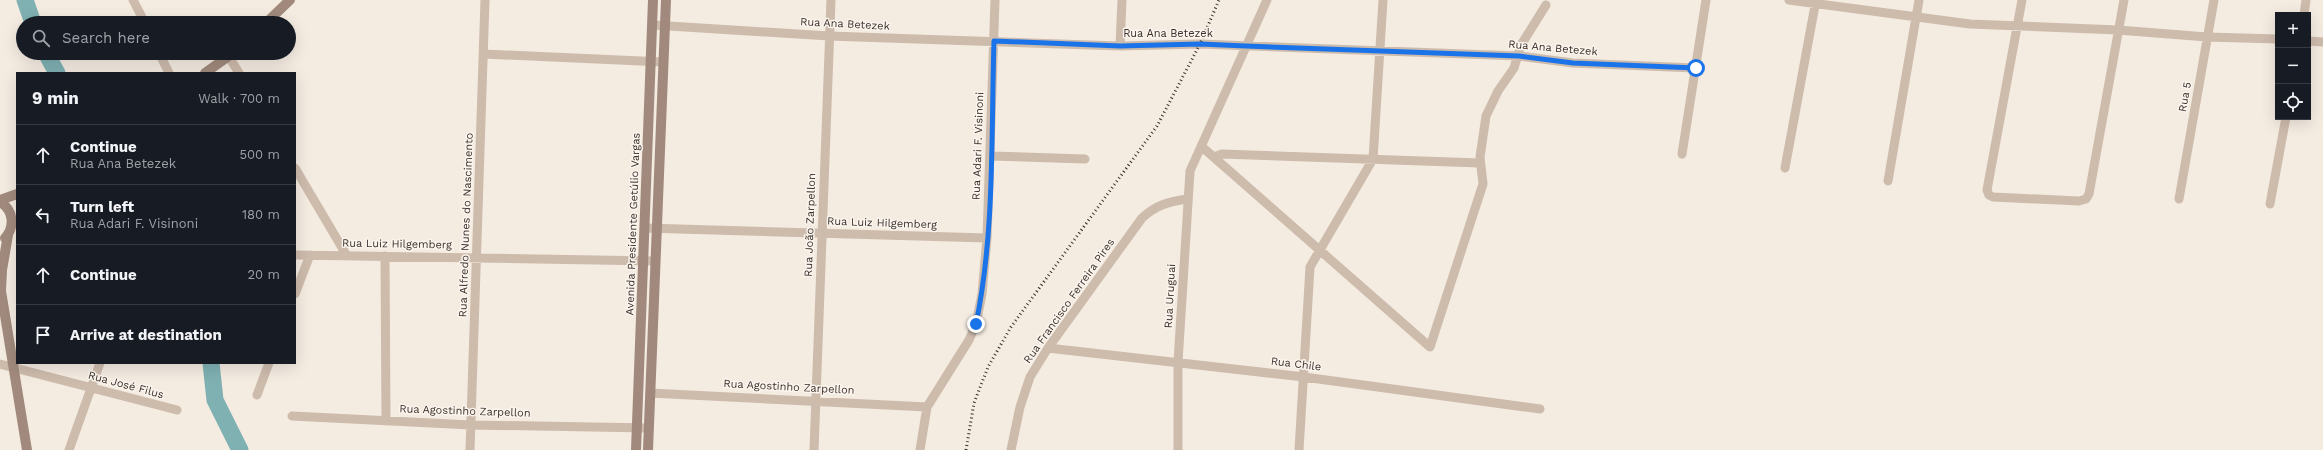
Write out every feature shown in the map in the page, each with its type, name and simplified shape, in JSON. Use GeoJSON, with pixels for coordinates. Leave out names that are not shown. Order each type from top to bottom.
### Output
{"type":"FeatureCollection","features":[{"type":"Feature","properties":{"kind":"main road","name":"Avenida Presidente Getúlio Vargas"},"geometry":{"type":"LineString","coordinates":[[636,450],[642,261],[645,228],[654,0]]}},
{"type":"Feature","properties":{"kind":"main road","name":"Avenida Presidente Getúlio Vargas"},"geometry":{"type":"LineString","coordinates":[[648,450],[654,261],[666,0]]}},
{"type":"Feature","properties":{"kind":"main road"},"geometry":{"type":"LineString","coordinates":[[273,16],[287,1]]}},
{"type":"Feature","properties":{"kind":"main road"},"geometry":{"type":"LineString","coordinates":[[206,72],[224,60]]}},
{"type":"Feature","properties":{"kind":"main road"},"geometry":{"type":"LineString","coordinates":[[16,194],[0,201],[11,215],[10,231],[2,270],[1,291],[28,450]]}},
{"type":"Feature","properties":{"kind":"main road"},"geometry":{"type":"LineString","coordinates":[[0,242],[10,231],[16,221]]}},
{"type":"Feature","properties":{"kind":"main road"},"geometry":{"type":"LineString","coordinates":[[0,307],[6,322]]}},
{"type":"Feature","properties":{"kind":"street"},"geometry":{"type":"LineString","coordinates":[[134,0],[142,16]]}},
{"type":"Feature","properties":{"kind":"street","name":"Rua Alfredo Nunes do Nascimento"},"geometry":{"type":"LineString","coordinates":[[470,450],[485,0]]}},
{"type":"Feature","properties":{"kind":"street","name":"Rua João Zarpellon"},"geometry":{"type":"LineString","coordinates":[[814,450],[831,0]]}},
{"type":"Feature","properties":{"kind":"street","name":"Rua Adari F. Visinoni"},"geometry":{"type":"LineString","coordinates":[[927,407],[969,340],[976,324],[982,294],[987,238],[995,0]]}},
{"type":"Feature","properties":{"kind":"street"},"geometry":{"type":"LineString","coordinates":[[1120,46],[1122,0]]}},
{"type":"Feature","properties":{"kind":"street","name":"Rua Uruguai"},"geometry":{"type":"LineString","coordinates":[[1178,450],[1178,362],[1187,199],[1190,171],[1267,0]]}},
{"type":"Feature","properties":{"kind":"street"},"geometry":{"type":"LineString","coordinates":[[1299,450],[1310,267],[1373,159],[1383,0]]}},
{"type":"Feature","properties":{"kind":"street"},"geometry":{"type":"LineString","coordinates":[[1682,154],[1706,0]]}},
{"type":"Feature","properties":{"kind":"street"},"geometry":{"type":"LineString","coordinates":[[1789,0],[1815,2],[1970,24],[2118,30],[2207,37],[2275,40]]}},
{"type":"Feature","properties":{"kind":"street"},"geometry":{"type":"LineString","coordinates":[[1888,181],[1919,0]]}},
{"type":"Feature","properties":{"kind":"street"},"geometry":{"type":"LineString","coordinates":[[2022,0],[1987,190],[1989,195],[1994,197],[2078,201],[2086,199],[2089,194],[2124,0]]}},
{"type":"Feature","properties":{"kind":"street","name":"Rua 5"},"geometry":{"type":"LineString","coordinates":[[2179,199],[2214,0]]}},
{"type":"Feature","properties":{"kind":"street"},"geometry":{"type":"LineString","coordinates":[[2304,12],[2306,0]]}},
{"type":"Feature","properties":{"kind":"street"},"geometry":{"type":"LineString","coordinates":[[1785,168],[1815,2]]}},
{"type":"Feature","properties":{"kind":"street"},"geometry":{"type":"LineString","coordinates":[[1201,146],[1430,347],[1483,184],[1480,163],[1481,143],[1486,116],[1498,91],[1514,68],[1519,56],[1521,45],[1546,5]]}},
{"type":"Feature","properties":{"kind":"street","name":"Rua Ana Betezek"},"geometry":{"type":"LineString","coordinates":[[653,25],[829,36],[1120,46],[1200,44],[1519,56],[1573,63],[1696,68]]}},
{"type":"Feature","properties":{"kind":"street"},"geometry":{"type":"LineString","coordinates":[[2311,41],[2323,42]]}},
{"type":"Feature","properties":{"kind":"street"},"geometry":{"type":"LineString","coordinates":[[484,54],[663,62]]}},
{"type":"Feature","properties":{"kind":"street"},"geometry":{"type":"LineString","coordinates":[[162,60],[168,72]]}},
{"type":"Feature","properties":{"kind":"street"},"geometry":{"type":"LineString","coordinates":[[233,60],[239,72]]}},
{"type":"Feature","properties":{"kind":"street"},"geometry":{"type":"LineString","coordinates":[[2270,204],[2285,120]]}},
{"type":"Feature","properties":{"kind":"street"},"geometry":{"type":"LineString","coordinates":[[1214,157],[1222,154],[1480,163]]}},
{"type":"Feature","properties":{"kind":"street"},"geometry":{"type":"LineString","coordinates":[[990,156],[1085,159]]}},
{"type":"Feature","properties":{"kind":"street"},"geometry":{"type":"LineString","coordinates":[[296,170],[347,256]]}},
{"type":"Feature","properties":{"kind":"street","name":"Rua Francisco Ferreira Pires"},"geometry":{"type":"LineString","coordinates":[[1011,450],[1020,407],[1030,378],[1048,348],[1142,218],[1154,208],[1165,202],[1187,199]]}},
{"type":"Feature","properties":{"kind":"street","name":"Rua Luiz Hilgemberg"},"geometry":{"type":"LineString","coordinates":[[645,228],[987,238]]}},
{"type":"Feature","properties":{"kind":"street","name":"Rua Luiz Hilgemberg"},"geometry":{"type":"LineString","coordinates":[[296,255],[654,261]]}},
{"type":"Feature","properties":{"kind":"street"},"geometry":{"type":"LineString","coordinates":[[296,291],[310,255]]}},
{"type":"Feature","properties":{"kind":"street"},"geometry":{"type":"LineString","coordinates":[[384,256],[386,420]]}},
{"type":"Feature","properties":{"kind":"street","name":"Rua Chile"},"geometry":{"type":"LineString","coordinates":[[1048,348],[1304,377],[1540,409]]}},
{"type":"Feature","properties":{"kind":"street","name":"Rua José Filus"},"geometry":{"type":"LineString","coordinates":[[0,364],[177,410]]}},
{"type":"Feature","properties":{"kind":"street"},"geometry":{"type":"LineString","coordinates":[[69,450],[100,364]]}},
{"type":"Feature","properties":{"kind":"street"},"geometry":{"type":"LineString","coordinates":[[257,396],[269,364]]}},
{"type":"Feature","properties":{"kind":"street","name":"Rua Agostinho Zarpellon"},"geometry":{"type":"LineString","coordinates":[[650,393],[816,400],[927,407]]}},
{"type":"Feature","properties":{"kind":"street"},"geometry":{"type":"LineString","coordinates":[[920,450],[927,407]]}},
{"type":"Feature","properties":{"kind":"street","name":"Rua Agostinho Zarpellon"},"geometry":{"type":"LineString","coordinates":[[292,416],[386,420],[470,426],[649,428]]}},
{"type":"Feature","properties":{"kind":"waterway"},"geometry":{"type":"LineString","coordinates":[[25,0],[31,16]]}},
{"type":"Feature","properties":{"kind":"waterway"},"geometry":{"type":"LineString","coordinates":[[50,60],[56,72]]}},
{"type":"Feature","properties":{"kind":"waterway"},"geometry":{"type":"LineString","coordinates":[[211,364],[215,400],[240,450]]}},
{"type":"Feature","properties":{"kind":"railway"},"geometry":{"type":"LineString","coordinates":[[966,450],[974,403],[988,367],[1011,327],[1157,126],[1200,44],[1219,0]]}},
{"type":"Feature","properties":{"kind":"route"},"geometry":{"type":"LineString","coordinates":[[976,324],[982,294],[987,238],[994,41],[1120,46],[1200,44],[1519,56],[1573,63],[1696,68]]}}]}
